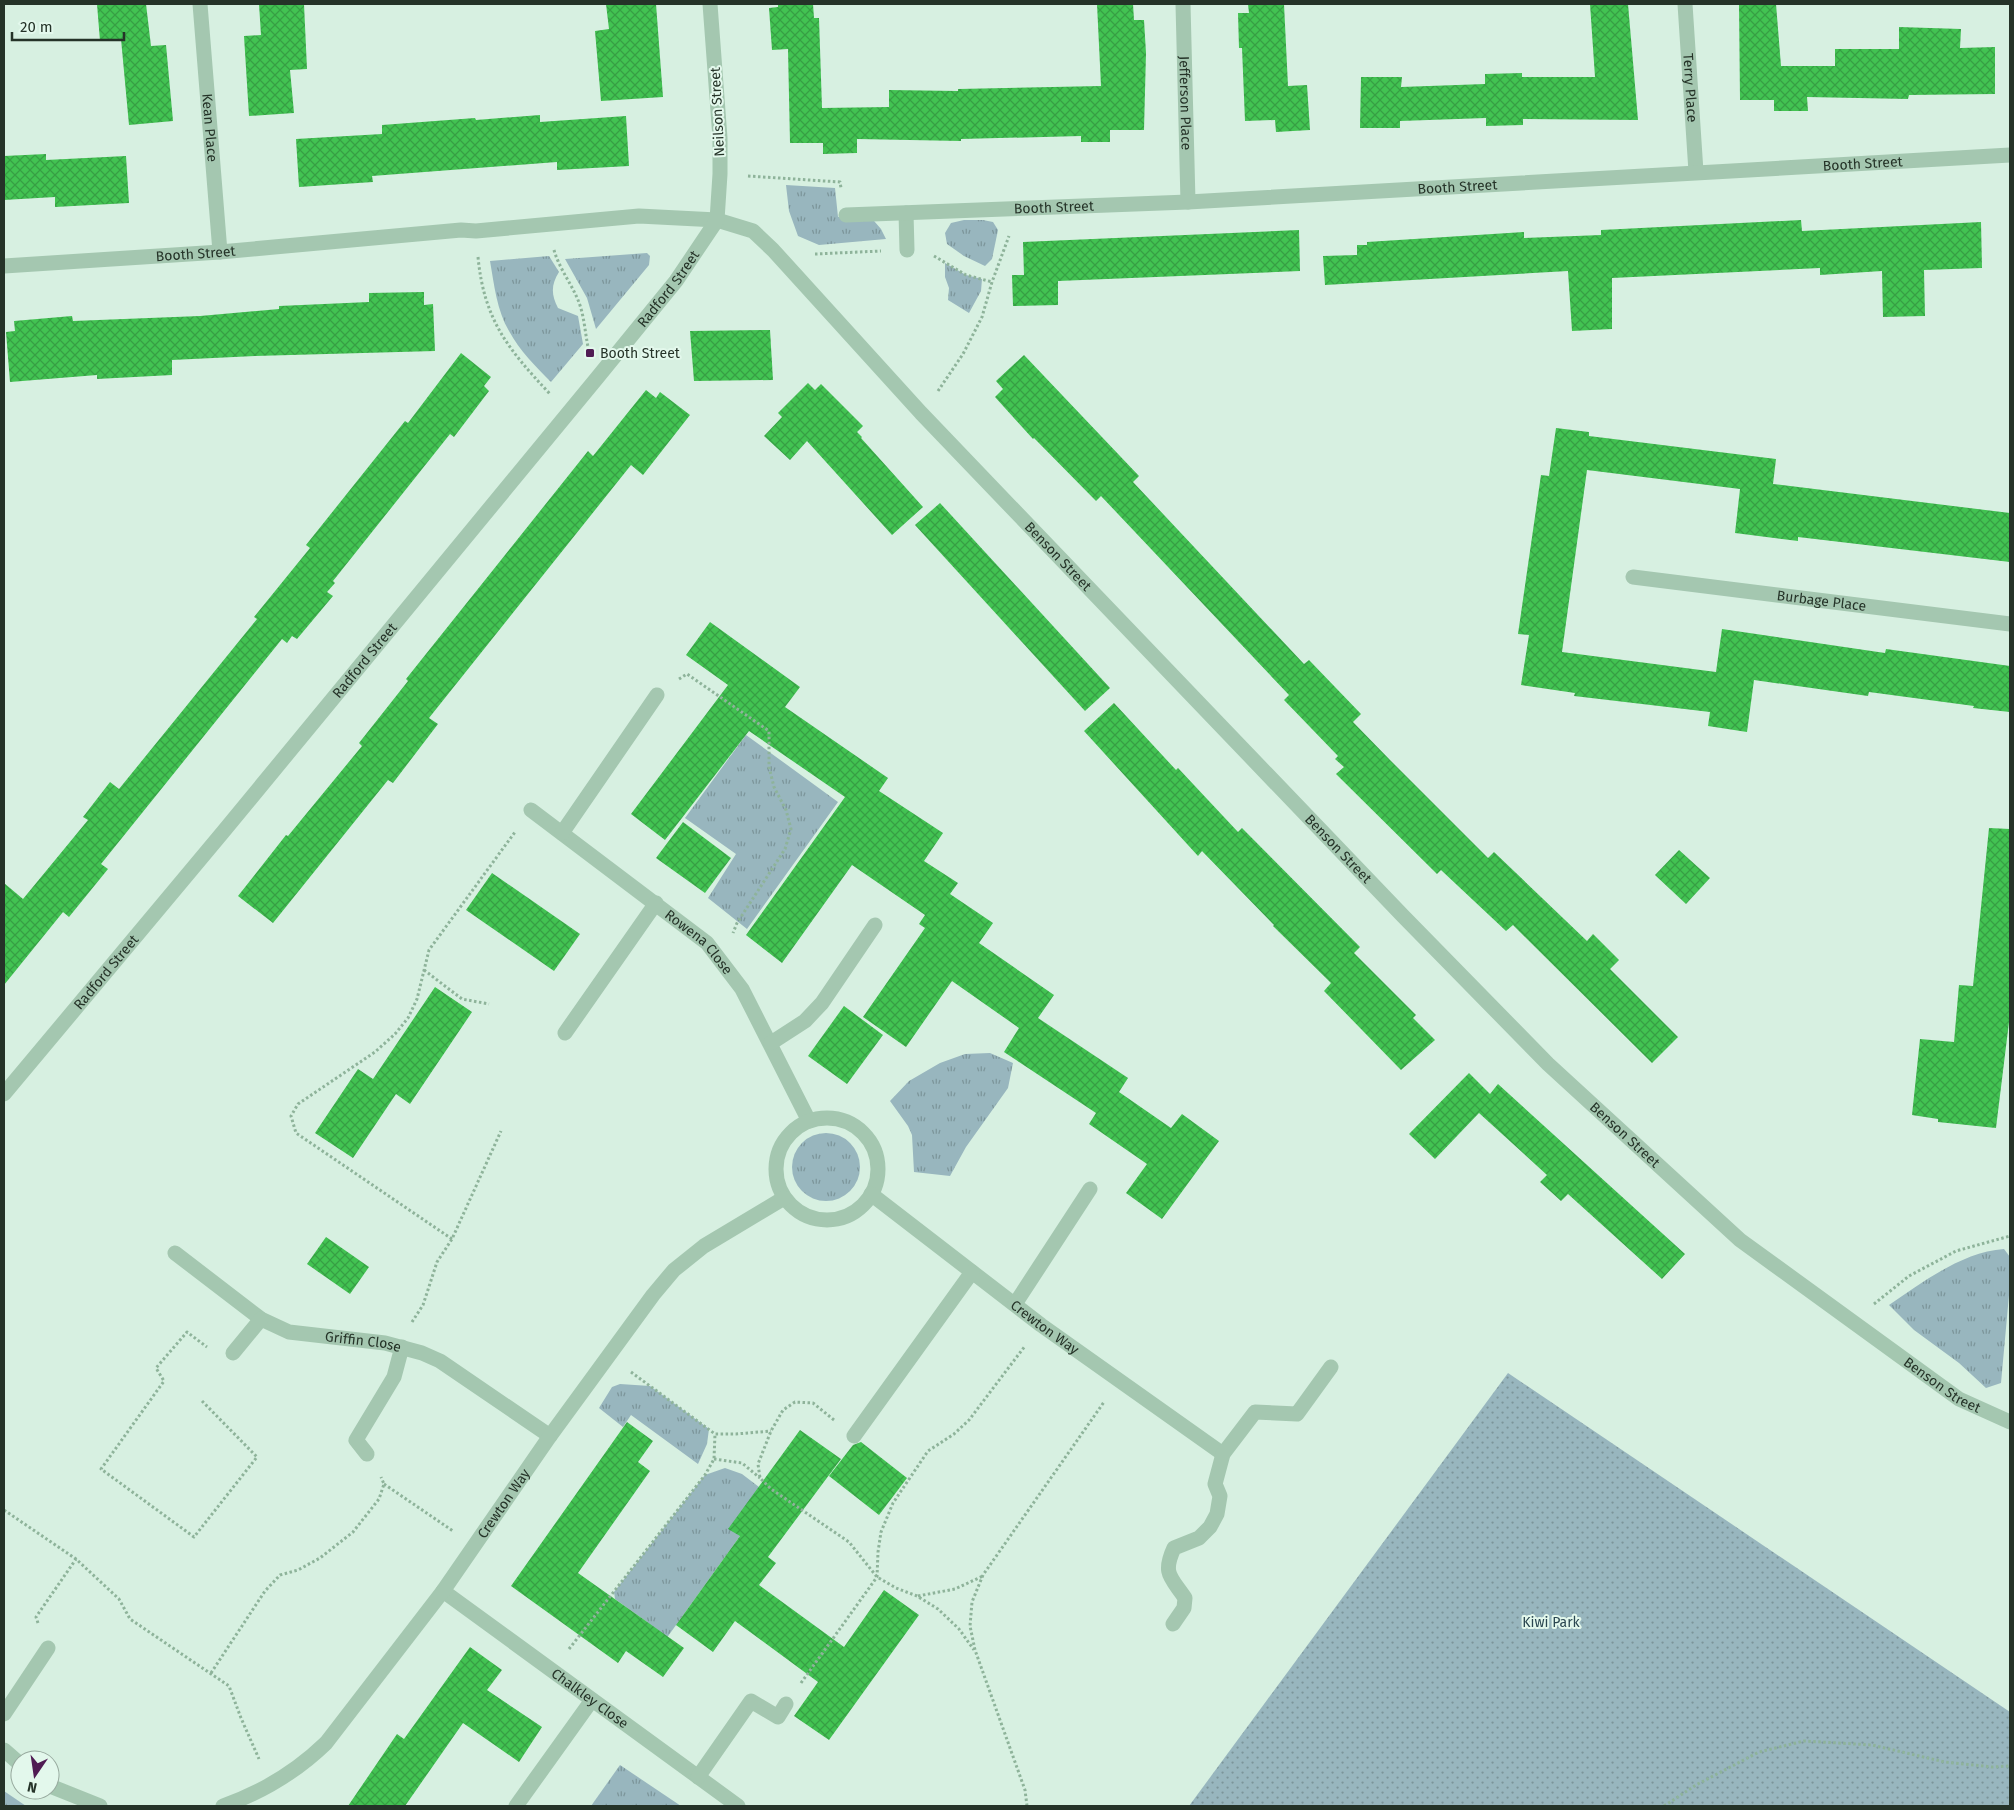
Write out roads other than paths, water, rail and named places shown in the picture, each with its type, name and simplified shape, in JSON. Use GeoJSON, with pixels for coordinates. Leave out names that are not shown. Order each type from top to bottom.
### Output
{"type":"FeatureCollection","features":[{"type":"Feature","properties":{"kind":"street","name":"Kean Place"},"geometry":{"type":"LineString","coordinates":[[200,4],[220,252]]}},
{"type":"Feature","properties":{"kind":"street","name":"Neilson Street"},"geometry":{"type":"LineString","coordinates":[[710,4],[720,138],[717,220]]}},
{"type":"Feature","properties":{"kind":"street","name":"Jefferson Place"},"geometry":{"type":"LineString","coordinates":[[1183,4],[1188,202]]}},
{"type":"Feature","properties":{"kind":"street","name":"Terry Place"},"geometry":{"type":"LineString","coordinates":[[1684,4],[1696,172]]}},
{"type":"Feature","properties":{"kind":"street","name":"Booth Street"},"geometry":{"type":"LineString","coordinates":[[846,215],[1188,202],[2010,155]]}},
{"type":"Feature","properties":{"kind":"street"},"geometry":{"type":"LineString","coordinates":[[906,213],[907,250]]}},
{"type":"Feature","properties":{"kind":"street","name":"Booth Street"},"geometry":{"type":"LineString","coordinates":[[4,266],[220,252],[639,216],[717,220]]}},
{"type":"Feature","properties":{"kind":"street","name":"Radford Street"},"geometry":{"type":"LineString","coordinates":[[4,1094],[223,832],[597,378],[676,280],[717,220]]}},
{"type":"Feature","properties":{"kind":"street","name":"Benson Street"},"geometry":{"type":"LineString","coordinates":[[717,220],[753,232],[773,250],[921,414],[1396,909],[1548,1064],[1740,1240],[1960,1399],[2010,1422]]}},
{"type":"Feature","properties":{"kind":"street","name":"Burbage Place"},"geometry":{"type":"LineString","coordinates":[[1633,577],[2010,624]]}},
{"type":"Feature","properties":{"kind":"street"},"geometry":{"type":"LineString","coordinates":[[562,833],[657,695]]}},
{"type":"Feature","properties":{"kind":"street","name":"Rowena Close"},"geometry":{"type":"LineString","coordinates":[[531,810],[707,942],[742,989],[809,1121]]}},
{"type":"Feature","properties":{"kind":"street"},"geometry":{"type":"LineString","coordinates":[[565,1033],[656,902]]}},
{"type":"Feature","properties":{"kind":"street"},"geometry":{"type":"LineString","coordinates":[[770,1043],[805,1021],[822,1003],[875,925]]}},
{"type":"Feature","properties":{"kind":"street"},"geometry":{"type":"LineString","coordinates":[[834,1118],[854,1125],[866,1135],[875,1151],[879,1167],[876,1183],[871,1194],[868,1200],[855,1212],[842,1218],[821,1220],[799,1212],[784,1198],[778,1185],[775,1172],[776,1157],[787,1136],[799,1125],[809,1121],[834,1118]]}},
{"type":"Feature","properties":{"kind":"street"},"geometry":{"type":"LineString","coordinates":[[1015,1304],[1090,1189]]}},
{"type":"Feature","properties":{"kind":"street","name":"Crewton Way"},"geometry":{"type":"LineString","coordinates":[[871,1194],[1041,1325],[1223,1454]]}},
{"type":"Feature","properties":{"kind":"street","name":"Crewton Way"},"geometry":{"type":"LineString","coordinates":[[223,1806],[265,1789],[307,1762],[326,1743],[443,1591],[550,1436],[652,1295],[674,1270],[704,1246],[784,1198]]}},
{"type":"Feature","properties":{"kind":"street","name":"Griffin Close"},"geometry":{"type":"LineString","coordinates":[[175,1253],[261,1319],[289,1332],[385,1343],[422,1353],[440,1361],[550,1436]]}},
{"type":"Feature","properties":{"kind":"street"},"geometry":{"type":"LineString","coordinates":[[854,1436],[972,1272]]}},
{"type":"Feature","properties":{"kind":"street"},"geometry":{"type":"LineString","coordinates":[[233,1353],[261,1319]]}},
{"type":"Feature","properties":{"kind":"street"},"geometry":{"type":"LineString","coordinates":[[367,1454],[356,1440],[394,1376],[402,1348]]}},
{"type":"Feature","properties":{"kind":"street"},"geometry":{"type":"LineString","coordinates":[[1173,1624],[1184,1608],[1185,1598],[1169,1574],[1167,1562],[1174,1548],[1199,1538],[1210,1527],[1217,1514],[1220,1496],[1215,1484],[1223,1454],[1255,1412],[1297,1414],[1331,1367]]}},
{"type":"Feature","properties":{"kind":"street","name":"Chalkley Close"},"geometry":{"type":"LineString","coordinates":[[443,1591],[738,1806]]}},
{"type":"Feature","properties":{"kind":"street"},"geometry":{"type":"LineString","coordinates":[[4,1714],[48,1648]]}},
{"type":"Feature","properties":{"kind":"street"},"geometry":{"type":"LineString","coordinates":[[516,1806],[592,1700]]}},
{"type":"Feature","properties":{"kind":"street"},"geometry":{"type":"LineString","coordinates":[[698,1777],[751,1701],[778,1717],[786,1704]]}},
{"type":"Feature","properties":{"kind":"street"},"geometry":{"type":"LineString","coordinates":[[60,1790],[100,1806]]}},
{"type":"Feature","properties":{"kind":"place","name":"Booth Street"},"geometry":{"type":"Point","coordinates":[590,353]}},
{"type":"Feature","properties":{"kind":"park label","name":"Kiwi Park"},"geometry":{"type":"Point","coordinates":[1551,1622]}}]}
